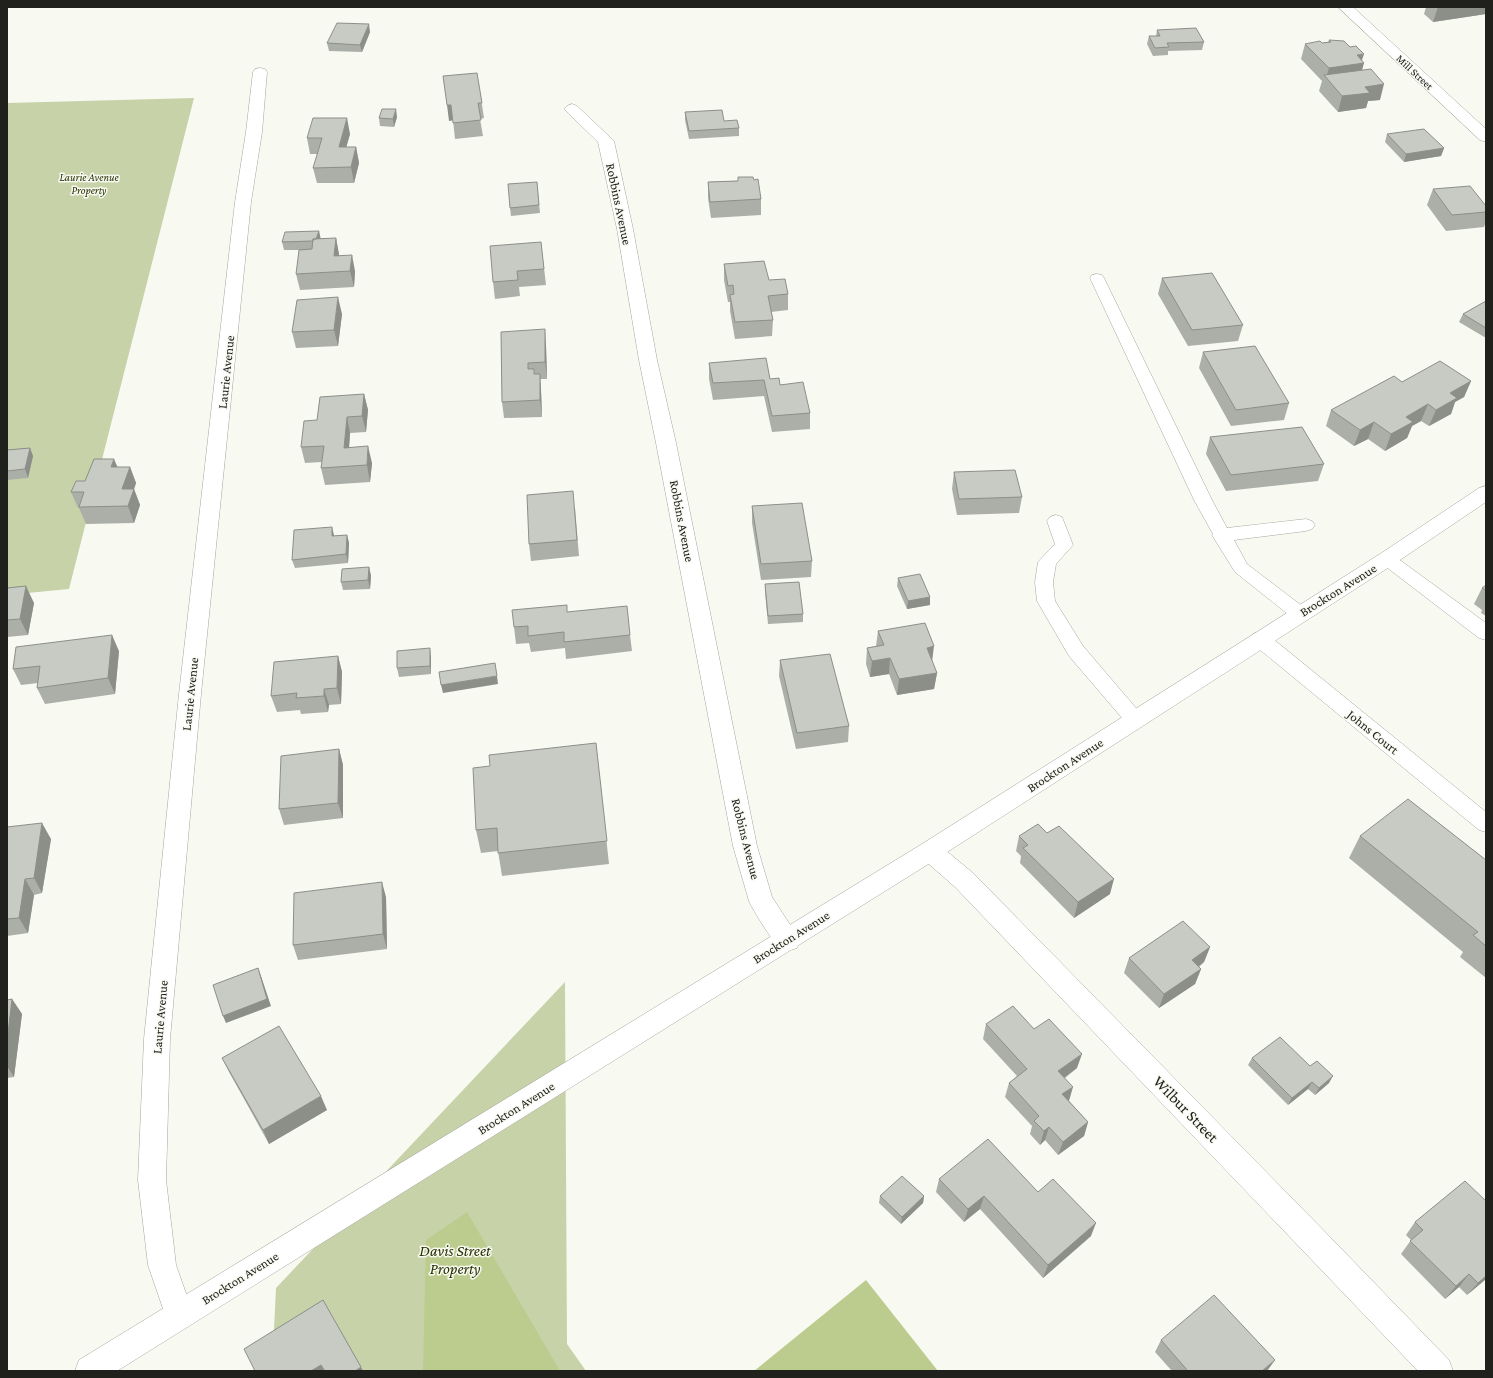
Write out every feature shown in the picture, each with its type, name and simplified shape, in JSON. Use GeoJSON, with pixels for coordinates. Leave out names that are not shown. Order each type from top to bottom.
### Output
{"type":"FeatureCollection","features":[{"type":"Feature","properties":{"kind":"street","name":"Mill Street"},"geometry":{"type":"LineString","coordinates":[[1345,7],[1486,137]]}},
{"type":"Feature","properties":{"kind":"street","name":"Laurie Avenue"},"geometry":{"type":"LineString","coordinates":[[179,1316],[162,1265],[152,1180],[157,1039],[190,694],[243,202],[254,132],[260,72]]}},
{"type":"Feature","properties":{"kind":"street","name":"Robbins Avenue"},"geometry":{"type":"LineString","coordinates":[[572,109],[606,141],[625,229],[648,360],[666,443],[745,846],[762,901],[788,940]]}},
{"type":"Feature","properties":{"kind":"street","name":"Brockton Avenue"},"geometry":{"type":"LineString","coordinates":[[90,1371],[930,851],[1387,559],[1486,493]]}},
{"type":"Feature","properties":{"kind":"street","name":"Wilbur Street"},"geometry":{"type":"LineString","coordinates":[[930,851],[969,886],[1314,1241],[1438,1371]]}},
{"type":"Feature","properties":{"kind":"lane"},"geometry":{"type":"LineString","coordinates":[[1097,278],[1221,535],[1241,568],[1300,614]]}},
{"type":"Feature","properties":{"kind":"lane"},"geometry":{"type":"LineString","coordinates":[[1056,521],[1064,545],[1047,562],[1044,582],[1046,601],[1076,651],[1135,720]]}},
{"type":"Feature","properties":{"kind":"lane"},"geometry":{"type":"LineString","coordinates":[[1221,535],[1306,525]]}},
{"type":"Feature","properties":{"kind":"lane"},"geometry":{"type":"LineString","coordinates":[[1387,559],[1486,633]]}},
{"type":"Feature","properties":{"kind":"lane","name":"Johns Court"},"geometry":{"type":"LineString","coordinates":[[1260,639],[1486,824]]}},
{"type":"Feature","properties":{"kind":"green space","name":"Laurie Avenue Property"},"geometry":{"type":"Polygon","coordinates":[[[194,98],[69,589],[7,595],[7,103],[194,98]]]}},
{"type":"Feature","properties":{"kind":"green space","name":"Davis Street Property"},"geometry":{"type":"Polygon","coordinates":[[[565,982],[567,1344],[586,1371],[272,1371],[276,1288],[565,982]]]}},
{"type":"Feature","properties":{"kind":"green space"},"geometry":{"type":"Polygon","coordinates":[[[467,1212],[560,1371],[423,1371],[426,1240],[467,1212]]]}},
{"type":"Feature","properties":{"kind":"green space"},"geometry":{"type":"Polygon","coordinates":[[[866,1280],[938,1371],[754,1371],[866,1280]]]}},
{"type":"Feature","properties":{"kind":"building"},"geometry":{"type":"Polygon","coordinates":[[[337,23],[369,24],[360,45],[327,43],[337,23]]]}},
{"type":"Feature","properties":{"kind":"building"},"geometry":{"type":"Polygon","coordinates":[[[1196,28],[1204,42],[1167,43],[1169,47],[1155,48],[1149,36],[1160,36],[1157,30],[1196,28]]]}},
{"type":"Feature","properties":{"kind":"building"},"geometry":{"type":"Polygon","coordinates":[[[1329,40],[1344,41],[1350,47],[1356,46],[1364,54],[1357,55],[1364,63],[1329,68],[1305,44],[1320,41],[1322,43],[1331,42],[1329,40]]]}},
{"type":"Feature","properties":{"kind":"building"},"geometry":{"type":"Polygon","coordinates":[[[1371,69],[1384,84],[1365,87],[1370,93],[1342,96],[1324,75],[1371,69]]]}},
{"type":"Feature","properties":{"kind":"building"},"geometry":{"type":"Polygon","coordinates":[[[477,73],[482,103],[478,103],[481,120],[453,123],[451,105],[447,105],[443,76],[477,73]]]}},
{"type":"Feature","properties":{"kind":"building"},"geometry":{"type":"Polygon","coordinates":[[[382,109],[396,109],[393,119],[379,118],[382,109]]]}},
{"type":"Feature","properties":{"kind":"building"},"geometry":{"type":"Polygon","coordinates":[[[722,110],[724,121],[737,120],[739,128],[689,131],[685,112],[722,110]]]}},
{"type":"Feature","properties":{"kind":"building"},"geometry":{"type":"Polygon","coordinates":[[[313,118],[347,118],[339,147],[356,147],[351,167],[313,168],[322,138],[307,138],[313,118]]]}},
{"type":"Feature","properties":{"kind":"building"},"geometry":{"type":"Polygon","coordinates":[[[1424,129],[1444,148],[1406,154],[1387,134],[1424,129]]]}},
{"type":"Feature","properties":{"kind":"building"},"geometry":{"type":"Polygon","coordinates":[[[738,177],[753,177],[754,180],[758,179],[761,199],[710,202],[708,182],[738,181],[738,177]]]}},
{"type":"Feature","properties":{"kind":"building"},"geometry":{"type":"Polygon","coordinates":[[[537,182],[539,205],[510,208],[508,184],[537,182]]]}},
{"type":"Feature","properties":{"kind":"building"},"geometry":{"type":"Polygon","coordinates":[[[1470,186],[1486,206],[1486,212],[1452,215],[1433,189],[1470,186]]]}},
{"type":"Feature","properties":{"kind":"building"},"geometry":{"type":"Polygon","coordinates":[[[319,231],[316,239],[313,239],[313,241],[282,242],[285,232],[319,231]]]}},
{"type":"Feature","properties":{"kind":"building"},"geometry":{"type":"Polygon","coordinates":[[[336,238],[334,256],[352,255],[350,271],[296,274],[299,250],[312,249],[313,239],[336,238]]]}},
{"type":"Feature","properties":{"kind":"building"},"geometry":{"type":"Polygon","coordinates":[[[541,242],[544,269],[517,271],[518,280],[493,282],[490,246],[541,242]]]}},
{"type":"Feature","properties":{"kind":"building"},"geometry":{"type":"Polygon","coordinates":[[[764,261],[769,280],[785,279],[788,294],[768,296],[773,320],[735,322],[730,295],[734,294],[733,285],[728,286],[724,264],[764,261]]]}},
{"type":"Feature","properties":{"kind":"building"},"geometry":{"type":"Polygon","coordinates":[[[1212,273],[1243,325],[1192,330],[1162,278],[1212,273]]]}},
{"type":"Feature","properties":{"kind":"building"},"geometry":{"type":"Polygon","coordinates":[[[338,297],[334,330],[292,332],[297,300],[338,297]]]}},
{"type":"Feature","properties":{"kind":"building"},"geometry":{"type":"Polygon","coordinates":[[[1486,301],[1486,328],[1463,314],[1486,301]]]}},
{"type":"Feature","properties":{"kind":"building"},"geometry":{"type":"Polygon","coordinates":[[[545,329],[545,362],[528,363],[528,369],[534,369],[534,374],[540,374],[540,400],[502,402],[501,332],[545,329]]]}},
{"type":"Feature","properties":{"kind":"building"},"geometry":{"type":"Polygon","coordinates":[[[1255,346],[1289,403],[1236,410],[1203,352],[1255,346]]]}},
{"type":"Feature","properties":{"kind":"building"},"geometry":{"type":"Polygon","coordinates":[[[766,358],[770,379],[779,378],[780,385],[803,382],[810,413],[772,416],[764,380],[713,383],[709,363],[766,358]]]}},
{"type":"Feature","properties":{"kind":"building"},"geometry":{"type":"Polygon","coordinates":[[[1440,361],[1471,381],[1450,393],[1457,398],[1436,410],[1428,404],[1406,417],[1413,422],[1391,434],[1374,422],[1360,430],[1331,410],[1394,376],[1402,382],[1440,361]]]}},
{"type":"Feature","properties":{"kind":"building"},"geometry":{"type":"Polygon","coordinates":[[[364,394],[362,416],[347,417],[344,448],[368,446],[367,465],[321,468],[324,446],[301,447],[304,421],[317,420],[320,397],[364,394]]]}},
{"type":"Feature","properties":{"kind":"building"},"geometry":{"type":"Polygon","coordinates":[[[1302,427],[1324,464],[1231,475],[1210,437],[1302,427]]]}},
{"type":"Feature","properties":{"kind":"building"},"geometry":{"type":"Polygon","coordinates":[[[30,448],[25,469],[7,471],[7,450],[30,448]]]}},
{"type":"Feature","properties":{"kind":"building"},"geometry":{"type":"Polygon","coordinates":[[[94,459],[114,459],[111,467],[130,467],[122,489],[134,489],[128,506],[79,507],[84,492],[71,492],[76,481],[85,481],[94,459]]]}},
{"type":"Feature","properties":{"kind":"building"},"geometry":{"type":"Polygon","coordinates":[[[1015,470],[1022,497],[959,499],[954,472],[1015,470]]]}},
{"type":"Feature","properties":{"kind":"building"},"geometry":{"type":"Polygon","coordinates":[[[573,491],[577,540],[529,544],[527,495],[573,491]]]}},
{"type":"Feature","properties":{"kind":"building"},"geometry":{"type":"Polygon","coordinates":[[[802,503],[812,561],[761,564],[752,506],[802,503]]]}},
{"type":"Feature","properties":{"kind":"building"},"geometry":{"type":"Polygon","coordinates":[[[332,527],[332,536],[347,535],[346,554],[292,560],[294,530],[332,527]]]}},
{"type":"Feature","properties":{"kind":"building"},"geometry":{"type":"Polygon","coordinates":[[[369,567],[368,580],[341,582],[342,569],[369,567]]]}},
{"type":"Feature","properties":{"kind":"building"},"geometry":{"type":"Polygon","coordinates":[[[920,574],[930,597],[908,601],[898,578],[920,574]]]}},
{"type":"Feature","properties":{"kind":"building"},"geometry":{"type":"Polygon","coordinates":[[[799,582],[803,614],[768,616],[765,584],[799,582]]]}},
{"type":"Feature","properties":{"kind":"building"},"geometry":{"type":"Polygon","coordinates":[[[26,586],[20,619],[7,620],[7,588],[26,586]]]}},
{"type":"Feature","properties":{"kind":"building"},"geometry":{"type":"Polygon","coordinates":[[[567,605],[567,612],[627,606],[630,635],[564,642],[564,632],[528,636],[528,626],[514,627],[512,610],[567,605]]]}},
{"type":"Feature","properties":{"kind":"building"},"geometry":{"type":"Polygon","coordinates":[[[925,623],[934,646],[927,648],[937,673],[899,679],[890,658],[872,661],[867,648],[884,645],[878,631],[925,623]]]}},
{"type":"Feature","properties":{"kind":"building"},"geometry":{"type":"Polygon","coordinates":[[[112,635],[108,678],[37,688],[40,666],[13,669],[16,647],[112,635]]]}},
{"type":"Feature","properties":{"kind":"building"},"geometry":{"type":"Polygon","coordinates":[[[430,648],[430,666],[397,668],[397,651],[430,648]]]}},
{"type":"Feature","properties":{"kind":"building"},"geometry":{"type":"Polygon","coordinates":[[[830,654],[849,726],[797,733],[780,660],[830,654]]]}},
{"type":"Feature","properties":{"kind":"building"},"geometry":{"type":"Polygon","coordinates":[[[338,656],[337,688],[324,689],[324,696],[296,698],[297,693],[271,696],[274,662],[338,656]]]}},
{"type":"Feature","properties":{"kind":"building"},"geometry":{"type":"Polygon","coordinates":[[[495,663],[497,676],[441,685],[439,672],[495,663]]]}},
{"type":"Feature","properties":{"kind":"building"},"geometry":{"type":"Polygon","coordinates":[[[596,743],[607,841],[498,853],[497,828],[476,830],[473,768],[490,766],[489,755],[596,743]]]}},
{"type":"Feature","properties":{"kind":"building"},"geometry":{"type":"Polygon","coordinates":[[[339,749],[338,803],[279,809],[281,756],[339,749]]]}},
{"type":"Feature","properties":{"kind":"building"},"geometry":{"type":"Polygon","coordinates":[[[1408,799],[1486,860],[1486,946],[1473,935],[1478,932],[1360,836],[1408,799]]]}},
{"type":"Feature","properties":{"kind":"building"},"geometry":{"type":"Polygon","coordinates":[[[42,823],[34,878],[25,879],[19,918],[7,919],[7,827],[42,823]]]}},
{"type":"Feature","properties":{"kind":"building"},"geometry":{"type":"Polygon","coordinates":[[[1038,824],[1047,833],[1059,826],[1114,879],[1078,902],[1023,848],[1028,845],[1019,836],[1038,824]]]}},
{"type":"Feature","properties":{"kind":"building"},"geometry":{"type":"Polygon","coordinates":[[[382,882],[383,934],[293,945],[294,893],[382,882]]]}},
{"type":"Feature","properties":{"kind":"building"},"geometry":{"type":"Polygon","coordinates":[[[1183,921],[1210,947],[1192,960],[1201,969],[1164,994],[1129,958],[1183,921]]]}},
{"type":"Feature","properties":{"kind":"building"},"geometry":{"type":"Polygon","coordinates":[[[258,968],[267,999],[223,1016],[213,985],[258,968]]]}},
{"type":"Feature","properties":{"kind":"building"},"geometry":{"type":"Polygon","coordinates":[[[12,999],[7,1042],[7,1000],[12,999]]]}},
{"type":"Feature","properties":{"kind":"building"},"geometry":{"type":"Polygon","coordinates":[[[1013,1006],[1034,1029],[1049,1019],[1082,1054],[1058,1071],[1073,1087],[1062,1094],[1088,1122],[1063,1142],[1049,1127],[1044,1131],[1034,1121],[1039,1116],[1009,1083],[1027,1069],[986,1024],[1013,1006]]]}},
{"type":"Feature","properties":{"kind":"building"},"geometry":{"type":"Polygon","coordinates":[[[279,1026],[321,1096],[263,1130],[222,1058],[279,1026]]]}},
{"type":"Feature","properties":{"kind":"building"},"geometry":{"type":"Polygon","coordinates":[[[1280,1037],[1310,1066],[1317,1061],[1333,1076],[1319,1088],[1312,1082],[1292,1098],[1252,1058],[1280,1037]]]}},
{"type":"Feature","properties":{"kind":"building"},"geometry":{"type":"Polygon","coordinates":[[[988,1139],[1038,1192],[1053,1179],[1096,1223],[1048,1265],[984,1196],[968,1209],[939,1179],[988,1139]]]}},
{"type":"Feature","properties":{"kind":"building"},"geometry":{"type":"Polygon","coordinates":[[[902,1176],[924,1196],[902,1217],[880,1196],[902,1176]]]}},
{"type":"Feature","properties":{"kind":"building"},"geometry":{"type":"Polygon","coordinates":[[[1465,1181],[1486,1201],[1486,1276],[1478,1283],[1469,1274],[1456,1286],[1410,1241],[1423,1230],[1415,1222],[1465,1181]]]}},
{"type":"Feature","properties":{"kind":"building"},"geometry":{"type":"Polygon","coordinates":[[[1214,1295],[1275,1360],[1262,1371],[1188,1371],[1161,1340],[1214,1295]]]}},
{"type":"Feature","properties":{"kind":"building"},"geometry":{"type":"Polygon","coordinates":[[[323,1300],[361,1367],[355,1371],[325,1371],[321,1365],[311,1371],[255,1371],[244,1349],[323,1300]]]}}]}
